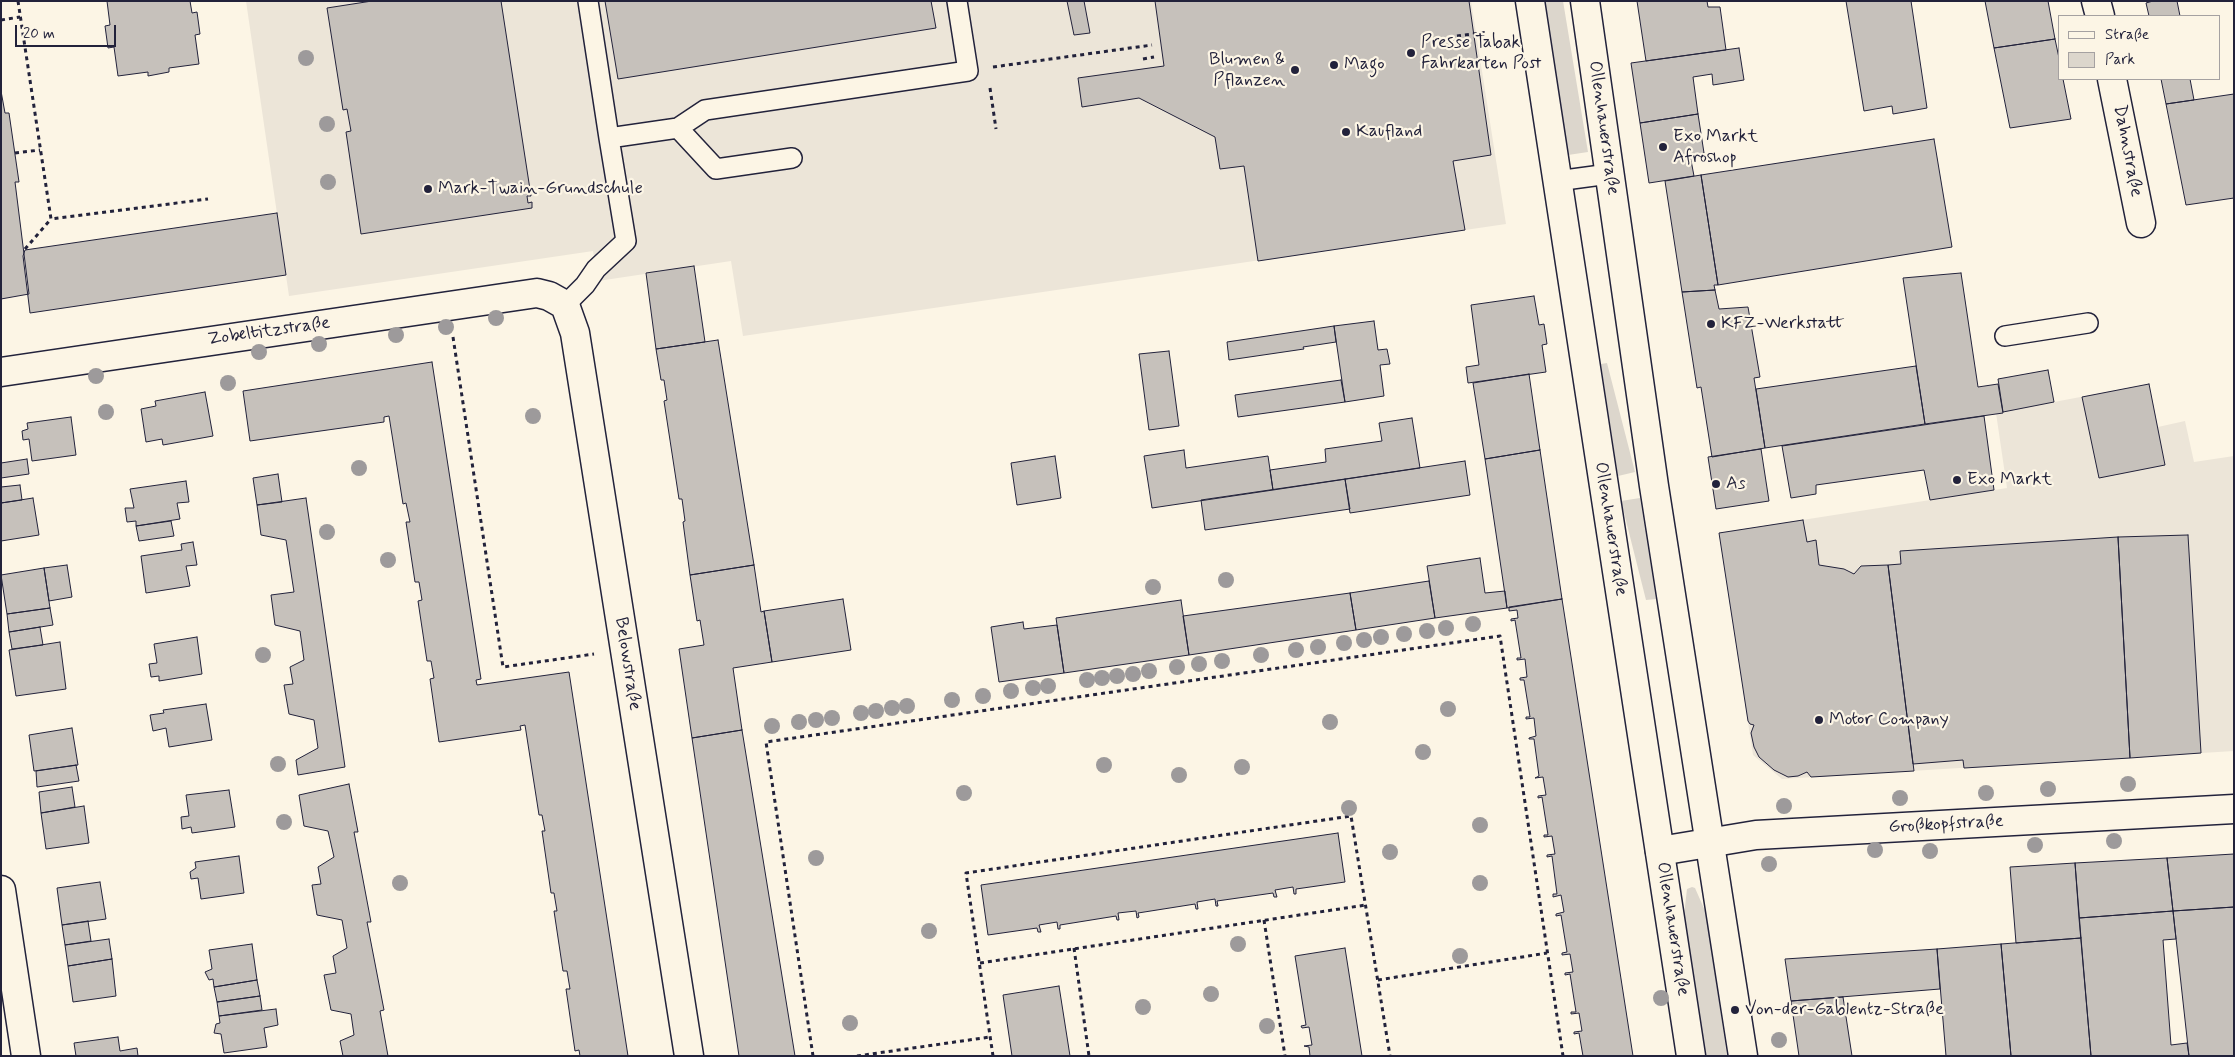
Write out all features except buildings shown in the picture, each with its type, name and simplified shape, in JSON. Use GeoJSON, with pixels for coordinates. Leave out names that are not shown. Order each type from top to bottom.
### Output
{"type":"FeatureCollection","features":[{"type":"Feature","properties":{"kind":"street","name":"Ollenhauerstraße"},"geometry":{"type":"LineString","coordinates":[[1530,1],[1691,1056]]}},
{"type":"Feature","properties":{"kind":"street","name":"Ollenhauerstraße"},"geometry":{"type":"LineString","coordinates":[[1585,1],[1654,486],[1742,1056]]}},
{"type":"Feature","properties":{"kind":"street"},"geometry":{"type":"LineString","coordinates":[[2096,1],[2100,15]]}},
{"type":"Feature","properties":{"kind":"street","name":"Dahnstraße"},"geometry":{"type":"LineString","coordinates":[[2112,80],[2141,223]]}},
{"type":"Feature","properties":{"kind":"street","name":"Zobeltitzstraße"},"geometry":{"type":"LineString","coordinates":[[1,372],[537,293],[549,296],[565,305]]}},
{"type":"Feature","properties":{"kind":"street","name":"Belowstraße"},"geometry":{"type":"LineString","coordinates":[[565,305],[575,332],[689,1056]]}},
{"type":"Feature","properties":{"kind":"street","name":"Großkopfstraße"},"geometry":{"type":"LineString","coordinates":[[1660,851],[1756,835],[2234,809]]}},
{"type":"Feature","properties":{"kind":"street"},"geometry":{"type":"LineString","coordinates":[[1,890],[26,1056]]}},
{"type":"Feature","properties":{"kind":"lane"},"geometry":{"type":"LineString","coordinates":[[565,305],[585,285],[596,269],[626,242],[588,1]]}},
{"type":"Feature","properties":{"kind":"lane"},"geometry":{"type":"LineString","coordinates":[[609,138],[678,128],[705,110],[968,70],[957,1]]}},
{"type":"Feature","properties":{"kind":"lane"},"geometry":{"type":"LineString","coordinates":[[678,128],[716,169],[792,158]]}},
{"type":"Feature","properties":{"kind":"lane"},"geometry":{"type":"LineString","coordinates":[[1557,181],[1609,174]]}},
{"type":"Feature","properties":{"kind":"lane"},"geometry":{"type":"LineString","coordinates":[[2005,336],[2088,323]]}},
{"type":"Feature","properties":{"kind":"path"},"geometry":{"type":"LineString","coordinates":[[18,1],[51,219]]}},
{"type":"Feature","properties":{"kind":"path"},"geometry":{"type":"LineString","coordinates":[[1,20],[21,17]]}},
{"type":"Feature","properties":{"kind":"path"},"geometry":{"type":"LineString","coordinates":[[1457,36],[1488,32]]}},
{"type":"Feature","properties":{"kind":"path"},"geometry":{"type":"LineString","coordinates":[[968,70],[1152,45]]}},
{"type":"Feature","properties":{"kind":"path"},"geometry":{"type":"LineString","coordinates":[[1144,59],[1154,57]]}},
{"type":"Feature","properties":{"kind":"path"},"geometry":{"type":"LineString","coordinates":[[987,68],[996,129]]}},
{"type":"Feature","properties":{"kind":"path"},"geometry":{"type":"LineString","coordinates":[[15,153],[40,150]]}},
{"type":"Feature","properties":{"kind":"path"},"geometry":{"type":"LineString","coordinates":[[25,249],[51,219],[208,200]]}},
{"type":"Feature","properties":{"kind":"path"},"geometry":{"type":"LineString","coordinates":[[452,331],[503,667],[598,654]]}},
{"type":"Feature","properties":{"kind":"path"},"geometry":{"type":"LineString","coordinates":[[813,1056],[766,742],[1500,636],[1563,1056]]}},
{"type":"Feature","properties":{"kind":"path"},"geometry":{"type":"LineString","coordinates":[[993,1056],[966,873],[1351,816],[1390,1056]]}},
{"type":"Feature","properties":{"kind":"path"},"geometry":{"type":"LineString","coordinates":[[980,963],[1366,905]]}},
{"type":"Feature","properties":{"kind":"path"},"geometry":{"type":"LineString","coordinates":[[1264,920],[1285,1056]]}},
{"type":"Feature","properties":{"kind":"path"},"geometry":{"type":"LineString","coordinates":[[1074,948],[1089,1056]]}},
{"type":"Feature","properties":{"kind":"path"},"geometry":{"type":"LineString","coordinates":[[1378,980],[1547,953]]}},
{"type":"Feature","properties":{"kind":"path"},"geometry":{"type":"LineString","coordinates":[[857,1056],[990,1037]]}},
{"type":"Feature","properties":{"kind":"shaded area"},"geometry":{"type":"Polygon","coordinates":[[[246,1],[1471,1],[1506,224],[743,336],[731,261],[598,281],[593,251],[289,296],[246,1]]]}},
{"type":"Feature","properties":{"kind":"shaded area"},"geometry":{"type":"Polygon","coordinates":[[[2149,384],[2158,427],[2185,421],[2194,462],[2234,456],[2234,751],[1782,779],[1753,755],[1719,533],[2007,488],[1996,413],[2149,384]]]}},
{"type":"Feature","properties":{"kind":"green space"},"geometry":{"type":"Polygon","coordinates":[[[1544,1],[1563,1],[1588,152],[1568,155],[1544,1]]]}},
{"type":"Feature","properties":{"kind":"green space"},"geometry":{"type":"Polygon","coordinates":[[[1607,363],[1635,472],[1618,476],[1601,364],[1607,363]]]}},
{"type":"Feature","properties":{"kind":"green space"},"geometry":{"type":"Polygon","coordinates":[[[1640,498],[1656,599],[1646,600],[1621,501],[1640,498]]]}},
{"type":"Feature","properties":{"kind":"green space"},"geometry":{"type":"Polygon","coordinates":[[[1695,888],[1706,913],[1727,1056],[1706,1056],[1684,915],[1687,889],[1695,888]]]}},
{"type":"Feature","properties":{"kind":"place","name":"Presse Tabak Fahrkarten Post"},"geometry":{"type":"Point","coordinates":[1411,53]}},
{"type":"Feature","properties":{"kind":"place","name":"Mago"},"geometry":{"type":"Point","coordinates":[1334,65]}},
{"type":"Feature","properties":{"kind":"place","name":"Blumen & Pflanzen"},"geometry":{"type":"Point","coordinates":[1295,70]}},
{"type":"Feature","properties":{"kind":"place","name":"Kaufland"},"geometry":{"type":"Point","coordinates":[1346,132]}},
{"type":"Feature","properties":{"kind":"place","name":"Exo Markt Afroshop"},"geometry":{"type":"Point","coordinates":[1663,147]}},
{"type":"Feature","properties":{"kind":"place","name":"Mark-Twain-Grundschule"},"geometry":{"type":"Point","coordinates":[428,189]}},
{"type":"Feature","properties":{"kind":"place","name":"KFZ-Werkstatt"},"geometry":{"type":"Point","coordinates":[1711,324]}},
{"type":"Feature","properties":{"kind":"place","name":"Exo Markt"},"geometry":{"type":"Point","coordinates":[1957,480]}},
{"type":"Feature","properties":{"kind":"place","name":"As"},"geometry":{"type":"Point","coordinates":[1716,484]}},
{"type":"Feature","properties":{"kind":"place","name":"Motor Company"},"geometry":{"type":"Point","coordinates":[1819,720]}},
{"type":"Feature","properties":{"kind":"place","name":"Von-der-Gablentz-Straße"},"geometry":{"type":"Point","coordinates":[1735,1010]}}]}
